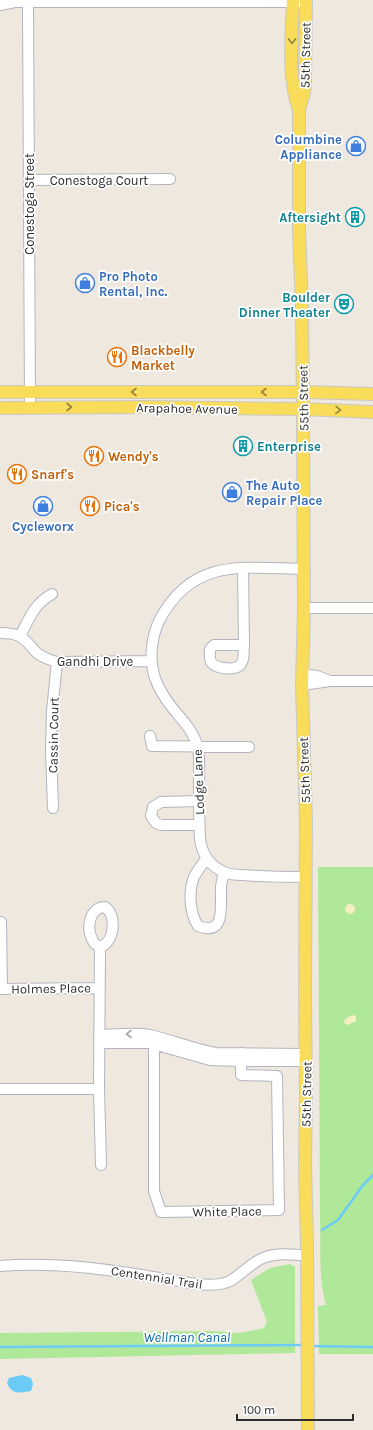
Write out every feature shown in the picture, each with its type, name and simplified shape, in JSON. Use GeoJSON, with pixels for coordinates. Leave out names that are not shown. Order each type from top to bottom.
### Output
{"type":"FeatureCollection","features":[{"type":"Feature","properties":{"kind":"main road","name":"55th Street"},"geometry":{"type":"LineString","coordinates":[[292,1],[292,78],[294,98],[299,110]]}},
{"type":"Feature","properties":{"kind":"main road","name":"55th Street"},"geometry":{"type":"LineString","coordinates":[[306,1],[305,84],[299,110],[299,229],[303,392],[304,608],[302,680],[306,877],[305,1163],[308,1430]]}},
{"type":"Feature","properties":{"kind":"main road","name":"Arapahoe Avenue"},"geometry":{"type":"LineString","coordinates":[[0,392],[303,392],[373,394]]}},
{"type":"Feature","properties":{"kind":"main road","name":"Arapahoe Avenue"},"geometry":{"type":"LineString","coordinates":[[0,408],[144,407],[303,409],[373,412]]}},
{"type":"Feature","properties":{"kind":"street"},"geometry":{"type":"LineString","coordinates":[[0,5],[15,2],[306,1]]}},
{"type":"Feature","properties":{"kind":"street","name":"Conestoga Street"},"geometry":{"type":"LineString","coordinates":[[28,2],[30,407]]}},
{"type":"Feature","properties":{"kind":"street","name":"Conestoga Court"},"geometry":{"type":"LineString","coordinates":[[28,180],[170,179]]}},
{"type":"Feature","properties":{"kind":"street","name":"Lodge Lane"},"geometry":{"type":"LineString","coordinates":[[206,859],[201,848],[199,801],[200,762],[198,747],[187,724],[162,694],[155,678],[151,661],[153,642],[158,623],[167,607],[176,596],[203,575],[231,568],[304,569]]}},
{"type":"Feature","properties":{"kind":"street"},"geometry":{"type":"LineString","coordinates":[[243,568],[244,645]]}},
{"type":"Feature","properties":{"kind":"street"},"geometry":{"type":"LineString","coordinates":[[0,633],[12,633],[20,636],[36,606],[43,599],[52,594]]}},
{"type":"Feature","properties":{"kind":"street"},"geometry":{"type":"LineString","coordinates":[[304,608],[373,608]]}},
{"type":"Feature","properties":{"kind":"street","name":"Gandhi Drive"},"geometry":{"type":"LineString","coordinates":[[20,636],[28,642],[38,654],[49,660],[57,662],[151,661]]}},
{"type":"Feature","properties":{"kind":"street","name":"Cassin Court"},"geometry":{"type":"LineString","coordinates":[[54,808],[51,751],[52,710],[57,662]]}},
{"type":"Feature","properties":{"kind":"street"},"geometry":{"type":"LineString","coordinates":[[302,680],[373,681]]}},
{"type":"Feature","properties":{"kind":"street"},"geometry":{"type":"LineString","coordinates":[[150,736],[152,746],[249,747]]}},
{"type":"Feature","properties":{"kind":"street"},"geometry":{"type":"LineString","coordinates":[[199,801],[160,802],[153,807],[151,816],[156,823],[161,826],[200,825]]}},
{"type":"Feature","properties":{"kind":"street"},"geometry":{"type":"LineString","coordinates":[[224,872],[221,886],[221,913],[219,921],[216,926],[205,929],[198,926],[193,915],[191,895],[193,879],[206,859],[215,867],[224,872],[258,876],[306,877]]}},
{"type":"Feature","properties":{"kind":"street","name":"Holmes Place"},"geometry":{"type":"LineString","coordinates":[[1,922],[1,989],[99,988]]}},
{"type":"Feature","properties":{"kind":"street","name":"Holmes Place"},"geometry":{"type":"LineString","coordinates":[[100,946],[100,1165]]}},
{"type":"Feature","properties":{"kind":"street"},"geometry":{"type":"LineString","coordinates":[[99,1039],[136,1034],[154,1040],[209,1052],[241,1057],[306,1058]]}},
{"type":"Feature","properties":{"kind":"street","name":"White Place"},"geometry":{"type":"LineString","coordinates":[[154,1040],[154,1191],[161,1212],[278,1210],[277,1076],[241,1075],[241,1057]]}},
{"type":"Feature","properties":{"kind":"street"},"geometry":{"type":"LineString","coordinates":[[0,1089],[99,1089]]}},
{"type":"Feature","properties":{"kind":"street","name":"Centennial Trail"},"geometry":{"type":"LineString","coordinates":[[0,1266],[65,1266],[95,1268],[209,1285],[230,1281],[248,1267],[263,1258],[272,1255],[307,1255]]}},
{"type":"Feature","properties":{"kind":"green space"},"geometry":{"type":"Polygon","coordinates":[[[318,867],[373,867],[373,1354],[319,1354],[318,1306],[326,1305],[323,1295],[320,1263],[318,867]]]}},
{"type":"Feature","properties":{"kind":"green space"},"geometry":{"type":"Polygon","coordinates":[[[290,1264],[295,1267],[295,1353],[0,1359],[0,1333],[213,1331],[240,1333],[264,1328],[267,1322],[251,1280],[270,1268],[290,1264]]]}},
{"type":"Feature","properties":{"kind":"sand"},"geometry":{"type":"Polygon","coordinates":[[[348,904],[352,904],[354,905],[354,913],[348,914],[345,911],[345,907],[348,904]]]}},
{"type":"Feature","properties":{"kind":"sand"},"geometry":{"type":"Polygon","coordinates":[[[352,1015],[356,1016],[356,1021],[348,1025],[344,1023],[345,1019],[352,1015]]]}},
{"type":"Feature","properties":{"kind":"water"},"geometry":{"type":"Polygon","coordinates":[[[22,1375],[31,1378],[33,1384],[31,1391],[16,1392],[11,1390],[7,1383],[9,1378],[22,1375]]]}},
{"type":"Feature","properties":{"kind":"waterway"},"geometry":{"type":"LineString","coordinates":[[322,1230],[338,1220],[363,1185],[373,1175]]}},
{"type":"Feature","properties":{"kind":"waterway","name":"Wellman Canal"},"geometry":{"type":"LineString","coordinates":[[0,1347],[303,1345]]}},
{"type":"Feature","properties":{"kind":"waterway","name":"Wellman Canal"},"geometry":{"type":"LineString","coordinates":[[310,1346],[373,1347]]}},
{"type":"Feature","properties":{"kind":"place","name":"Columbine Appliance"},"geometry":{"type":"Point","coordinates":[356,146]}},
{"type":"Feature","properties":{"kind":"place","name":"Aftersight"},"geometry":{"type":"Point","coordinates":[355,217]}},
{"type":"Feature","properties":{"kind":"place","name":"Pro Photo Rental, Inc."},"geometry":{"type":"Point","coordinates":[85,283]}},
{"type":"Feature","properties":{"kind":"place","name":"Boulder Dinner Theater"},"geometry":{"type":"Point","coordinates":[344,304]}},
{"type":"Feature","properties":{"kind":"place","name":"Blackbelly Market"},"geometry":{"type":"Point","coordinates":[117,357]}},
{"type":"Feature","properties":{"kind":"place","name":"Enterprise"},"geometry":{"type":"Point","coordinates":[243,446]}},
{"type":"Feature","properties":{"kind":"place","name":"Wendy's"},"geometry":{"type":"Point","coordinates":[94,456]}},
{"type":"Feature","properties":{"kind":"place","name":"Snarf's"},"geometry":{"type":"Point","coordinates":[17,474]}},
{"type":"Feature","properties":{"kind":"place","name":"The Auto Repair Place"},"geometry":{"type":"Point","coordinates":[232,492]}},
{"type":"Feature","properties":{"kind":"place","name":"Cycleworx"},"geometry":{"type":"Point","coordinates":[43,506]}},
{"type":"Feature","properties":{"kind":"place","name":"Pica's"},"geometry":{"type":"Point","coordinates":[90,506]}}]}
